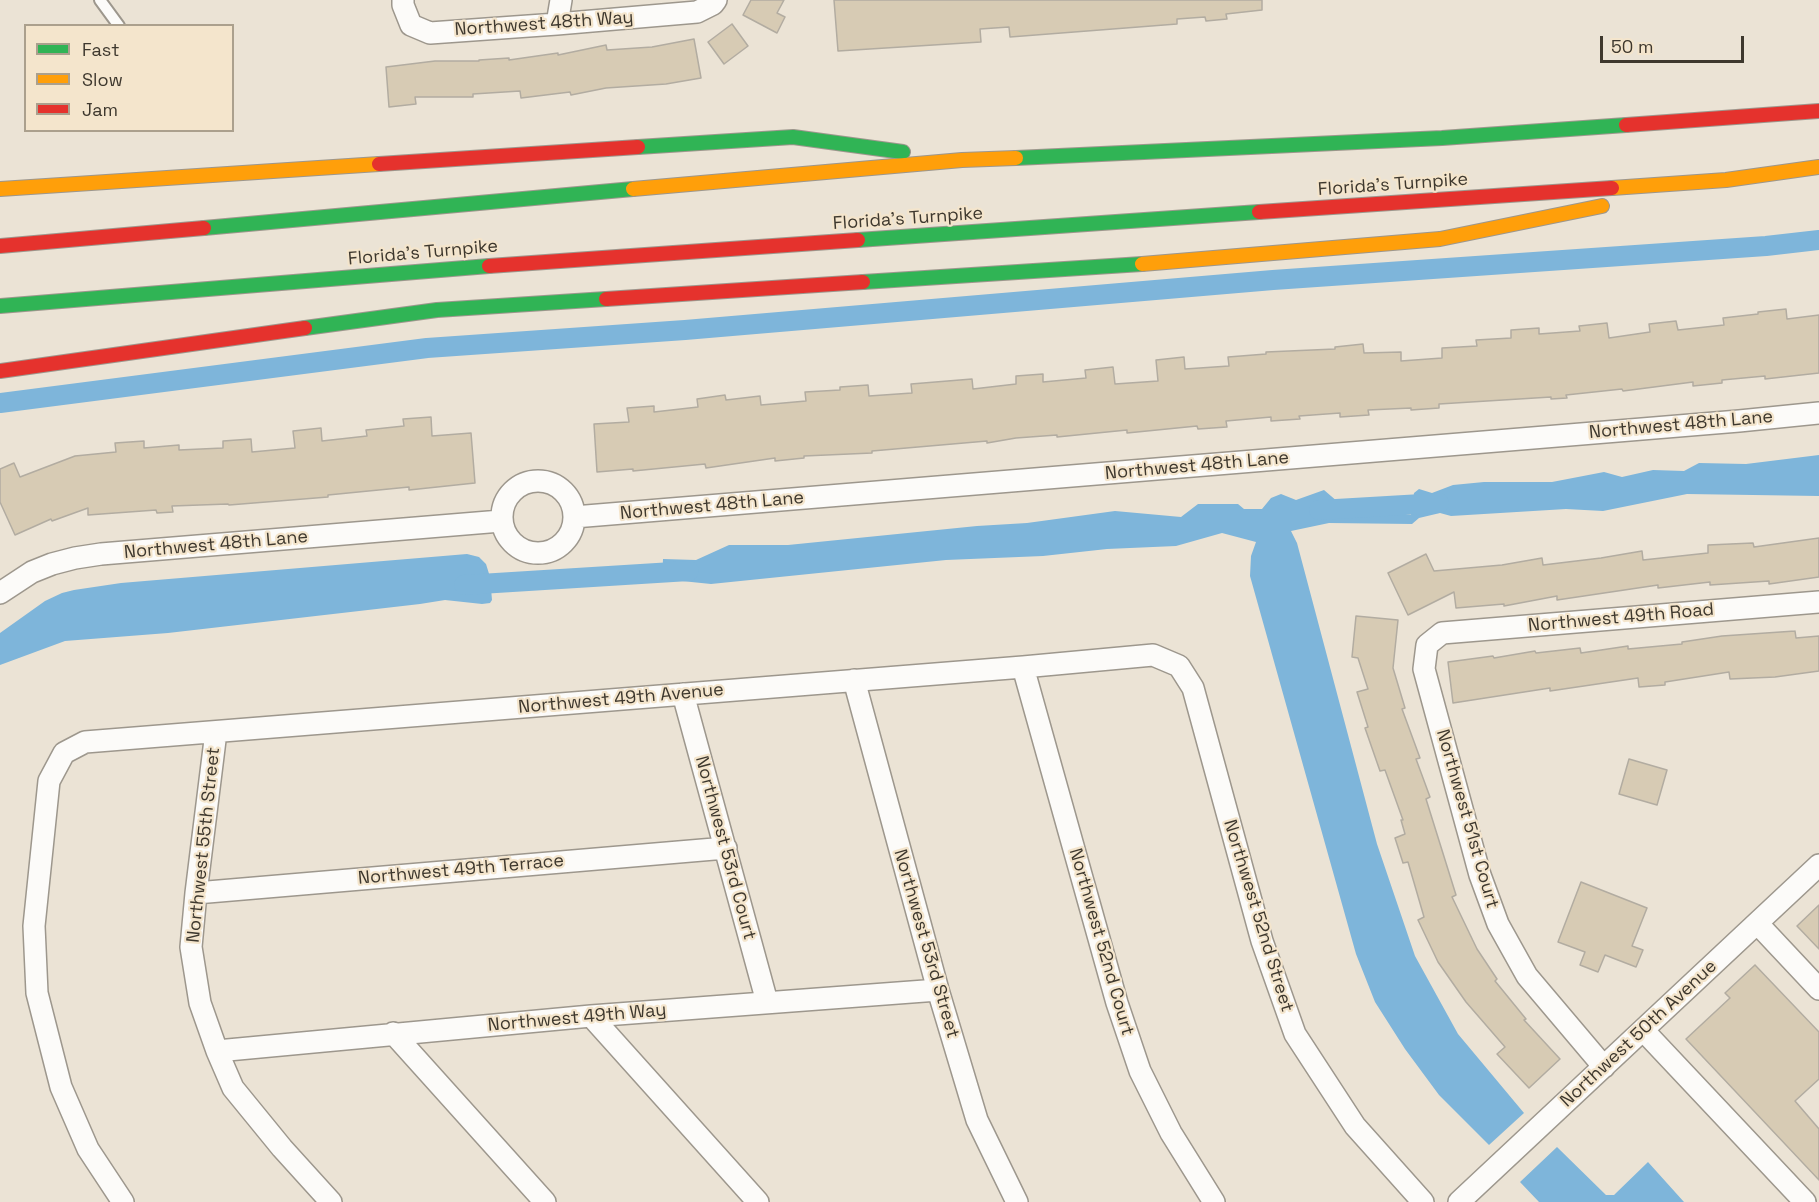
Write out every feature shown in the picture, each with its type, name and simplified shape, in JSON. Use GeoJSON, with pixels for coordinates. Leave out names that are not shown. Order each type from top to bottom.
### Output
{"type":"FeatureCollection","features":[{"type":"Feature","properties":{"kind":"highway"},"geometry":{"type":"LineString","coordinates":[[0,246],[962,160],[1442,138],[1819,111]]}},
{"type":"Feature","properties":{"kind":"highway"},"geometry":{"type":"LineString","coordinates":[[0,189],[793,137],[962,160]]}},
{"type":"Feature","properties":{"kind":"highway","name":"Florida's Turnpike"},"geometry":{"type":"LineString","coordinates":[[0,306],[500,265],[1726,180],[1819,167]]}},
{"type":"Feature","properties":{"kind":"highway"},"geometry":{"type":"LineString","coordinates":[[0,371],[437,310],[1114,266],[1440,239],[1726,180]]}},
{"type":"Feature","properties":{"kind":"street","name":"Northwest 48th Way"},"geometry":{"type":"LineString","coordinates":[[404,0],[403,5],[411,25],[430,33],[697,12],[715,2]]}},
{"type":"Feature","properties":{"kind":"street"},"geometry":{"type":"LineString","coordinates":[[557,24],[561,0]]}},
{"type":"Feature","properties":{"kind":"street","name":"Northwest 48th Lane"},"geometry":{"type":"LineString","coordinates":[[574,517],[1819,413]]}},
{"type":"Feature","properties":{"kind":"street"},"geometry":{"type":"LineString","coordinates":[[535,481],[547,482],[558,487],[567,495],[574,517],[573,528],[561,546],[551,552],[540,554],[519,549],[504,532],[501,521],[506,498],[524,483],[535,481]]}},
{"type":"Feature","properties":{"kind":"street","name":"Northwest 48th Lane"},"geometry":{"type":"LineString","coordinates":[[5,590],[32,572],[75,558],[501,521]]}},
{"type":"Feature","properties":{"kind":"street","name":"Northwest 49th Road"},"geometry":{"type":"LineString","coordinates":[[1427,645],[1442,633],[1819,602]]}},
{"type":"Feature","properties":{"kind":"street","name":"Northwest 51st Court"},"geometry":{"type":"LineString","coordinates":[[1427,645],[1424,669],[1480,874],[1498,924],[1527,976],[1604,1067]]}},
{"type":"Feature","properties":{"kind":"street","name":"Northwest 49th Avenue"},"geometry":{"type":"LineString","coordinates":[[123,1202],[88,1149],[61,1087],[37,993],[34,926],[49,781],[64,753],[85,742],[1153,655],[1179,666]]}},
{"type":"Feature","properties":{"kind":"street","name":"Northwest 52nd Street"},"geometry":{"type":"LineString","coordinates":[[1179,666],[1193,688],[1262,941],[1295,1034],[1355,1126],[1423,1202]]}},
{"type":"Feature","properties":{"kind":"street","name":"Northwest 52nd Court"},"geometry":{"type":"LineString","coordinates":[[1023,667],[1117,1003],[1140,1071],[1171,1133],[1214,1202]]}},
{"type":"Feature","properties":{"kind":"street","name":"Northwest 53rd Street"},"geometry":{"type":"LineString","coordinates":[[854,680],[938,990],[977,1120],[1017,1202]]}},
{"type":"Feature","properties":{"kind":"street","name":"Northwest 53rd Court"},"geometry":{"type":"LineString","coordinates":[[683,694],[767,1002]]}},
{"type":"Feature","properties":{"kind":"street","name":"Northwest 55th Street"},"geometry":{"type":"LineString","coordinates":[[216,732],[191,946],[200,1003],[233,1088],[282,1148],[332,1202]]}},
{"type":"Feature","properties":{"kind":"street","name":"Northwest 49th Terrace"},"geometry":{"type":"LineString","coordinates":[[196,893],[726,848]]}},
{"type":"Feature","properties":{"kind":"street","name":"Northwest 50th Avenue"},"geometry":{"type":"LineString","coordinates":[[1459,1202],[1819,865]]}},
{"type":"Feature","properties":{"kind":"street"},"geometry":{"type":"LineString","coordinates":[[1757,923],[1819,989]]}},
{"type":"Feature","properties":{"kind":"street","name":"Northwest 49th Way"},"geometry":{"type":"LineString","coordinates":[[217,1051],[591,1016],[938,990]]}},
{"type":"Feature","properties":{"kind":"street"},"geometry":{"type":"LineString","coordinates":[[591,1016],[758,1202]]}},
{"type":"Feature","properties":{"kind":"street"},"geometry":{"type":"LineString","coordinates":[[1643,1030],[1805,1202]]}},
{"type":"Feature","properties":{"kind":"street"},"geometry":{"type":"LineString","coordinates":[[393,1034],[545,1202]]}},
{"type":"Feature","properties":{"kind":"lane"},"geometry":{"type":"LineString","coordinates":[[100,0],[117,24]]}},
{"type":"Feature","properties":{"kind":"water"},"geometry":{"type":"Polygon","coordinates":[[[1819,455],[1819,496],[1687,494],[1603,511],[1566,509],[1451,516],[1440,513],[1419,518],[1412,524],[1329,523],[1291,531],[1297,543],[1377,844],[1415,956],[1458,1034],[1524,1113],[1489,1145],[1439,1095],[1405,1049],[1375,1002],[1356,954],[1250,576],[1251,556],[1256,542],[1222,533],[1176,546],[1107,549],[1043,556],[946,560],[711,584],[662,579],[663,559],[696,560],[729,545],[788,545],[1027,523],[1115,511],[1181,517],[1198,504],[1238,504],[1244,509],[1262,509],[1271,498],[1281,494],[1296,500],[1324,490],[1352,514],[1411,515],[1414,493],[1419,489],[1432,493],[1453,485],[1484,482],[1552,482],[1604,472],[1622,477],[1653,470],[1684,471],[1699,463],[1746,464],[1819,455]]]}},
{"type":"Feature","properties":{"kind":"water"},"geometry":{"type":"Polygon","coordinates":[[[467,554],[479,557],[486,564],[490,577],[492,600],[490,603],[445,600],[168,633],[65,641],[0,665],[0,633],[45,601],[74,590],[121,583],[467,554]]]}},
{"type":"Feature","properties":{"kind":"water"},"geometry":{"type":"Polygon","coordinates":[[[1557,1147],[1606,1195],[1614,1195],[1648,1162],[1684,1202],[1539,1202],[1520,1182],[1557,1147]]]}},
{"type":"Feature","properties":{"kind":"building"},"geometry":{"type":"Polygon","coordinates":[[[751,0],[784,0],[777,13],[785,17],[777,33],[743,15],[751,0]]]}},
{"type":"Feature","properties":{"kind":"building"},"geometry":{"type":"Polygon","coordinates":[[[834,0],[1262,0],[1262,10],[1226,14],[1227,19],[1206,21],[1205,17],[1177,19],[1177,24],[1010,37],[1009,27],[980,29],[981,42],[838,51],[834,0]]]}},
{"type":"Feature","properties":{"kind":"building"},"geometry":{"type":"Polygon","coordinates":[[[732,24],[748,46],[724,64],[708,42],[732,24]]]}},
{"type":"Feature","properties":{"kind":"building"},"geometry":{"type":"Polygon","coordinates":[[[694,39],[701,78],[666,84],[606,88],[571,95],[570,92],[521,98],[520,91],[473,94],[473,97],[415,97],[416,104],[389,107],[386,67],[435,61],[509,58],[509,60],[558,53],[558,55],[606,45],[607,50],[652,47],[694,39]]]}},
{"type":"Feature","properties":{"kind":"building"},"geometry":{"type":"Polygon","coordinates":[[[1786,309],[1787,319],[1819,315],[1819,373],[1765,379],[1765,376],[1722,380],[1722,383],[1693,386],[1693,382],[1623,391],[1622,389],[1566,395],[1567,398],[1439,404],[1439,408],[1411,410],[1411,408],[1368,410],[1369,415],[1340,417],[1340,413],[1299,416],[1300,419],[1271,421],[1271,417],[1226,421],[1227,427],[1198,429],[1197,426],[1127,433],[1127,430],[1057,437],[1057,435],[987,443],[987,441],[872,451],[872,453],[804,456],[804,458],[775,461],[775,458],[706,468],[705,464],[597,472],[594,424],[629,422],[627,408],[654,406],[654,412],[698,407],[697,399],[725,395],[726,400],[760,396],[761,405],[806,401],[805,392],[840,390],[840,387],[868,385],[869,396],[912,393],[911,384],[972,379],[973,389],[1016,384],[1016,376],[1043,374],[1043,382],[1086,378],[1085,370],[1113,367],[1115,384],[1158,381],[1156,360],[1184,357],[1185,369],[1229,366],[1228,357],[1266,354],[1266,352],[1335,349],[1335,347],[1363,344],[1364,353],[1401,352],[1401,361],[1442,358],[1442,348],[1477,346],[1476,340],[1511,338],[1511,330],[1539,328],[1539,334],[1580,331],[1579,326],[1607,323],[1609,338],[1650,332],[1649,324],[1676,321],[1678,330],[1724,325],[1723,318],[1786,309]]]}},
{"type":"Feature","properties":{"kind":"building"},"geometry":{"type":"Polygon","coordinates":[[[431,417],[432,436],[471,433],[475,483],[409,490],[409,487],[328,495],[328,497],[229,505],[172,506],[173,512],[157,513],[156,510],[88,515],[88,508],[52,521],[51,519],[15,535],[0,502],[0,469],[14,463],[20,477],[75,456],[116,452],[115,443],[144,441],[144,448],[179,445],[179,450],[223,448],[223,441],[251,439],[252,452],[295,448],[293,431],[321,428],[322,441],[367,436],[366,430],[404,426],[403,419],[431,417]]]}},
{"type":"Feature","properties":{"kind":"building"},"geometry":{"type":"Polygon","coordinates":[[[1819,538],[1819,577],[1769,584],[1769,581],[1710,585],[1710,582],[1658,588],[1658,585],[1557,600],[1557,596],[1504,606],[1504,604],[1456,608],[1454,592],[1408,615],[1388,573],[1426,554],[1434,571],[1502,565],[1542,558],[1543,565],[1642,551],[1643,560],[1708,553],[1708,545],[1753,543],[1754,547],[1819,538]]]}},
{"type":"Feature","properties":{"kind":"building"},"geometry":{"type":"Polygon","coordinates":[[[1356,616],[1398,620],[1393,668],[1405,708],[1402,709],[1420,758],[1416,759],[1430,797],[1426,799],[1456,895],[1452,897],[1477,949],[1497,979],[1495,981],[1526,1019],[1524,1020],[1560,1059],[1529,1088],[1497,1054],[1505,1047],[1466,1002],[1438,962],[1418,920],[1424,917],[1408,862],[1403,863],[1395,838],[1405,834],[1401,820],[1403,820],[1385,770],[1380,771],[1365,728],[1368,727],[1357,692],[1368,689],[1358,658],[1352,657],[1356,616]]]}},
{"type":"Feature","properties":{"kind":"building"},"geometry":{"type":"Polygon","coordinates":[[[1795,631],[1796,638],[1819,636],[1819,671],[1775,677],[1730,679],[1729,672],[1665,682],[1665,685],[1639,687],[1638,678],[1550,691],[1550,688],[1453,703],[1448,662],[1493,656],[1494,658],[1535,651],[1536,653],[1580,648],[1581,653],[1628,646],[1628,649],[1682,644],[1682,642],[1722,636],[1795,631]]]}},
{"type":"Feature","properties":{"kind":"building"},"geometry":{"type":"Polygon","coordinates":[[[1629,759],[1667,770],[1657,805],[1619,794],[1629,759]]]}},
{"type":"Feature","properties":{"kind":"building"},"geometry":{"type":"Polygon","coordinates":[[[1581,882],[1647,908],[1632,946],[1643,950],[1636,967],[1605,955],[1598,972],[1580,965],[1585,952],[1558,942],[1581,882]]]}},
{"type":"Feature","properties":{"kind":"building"},"geometry":{"type":"Polygon","coordinates":[[[1819,905],[1819,949],[1797,926],[1819,905]]]}},
{"type":"Feature","properties":{"kind":"building"},"geometry":{"type":"Polygon","coordinates":[[[1755,965],[1819,1032],[1819,1079],[1795,1101],[1819,1129],[1819,1180],[1686,1039],[1730,998],[1725,993],[1755,965]]]}},
{"type":"Feature","properties":{"kind":"waterway"},"geometry":{"type":"LineString","coordinates":[[0,403],[427,348],[685,330],[1273,280],[1766,246],[1819,240]]}},
{"type":"Feature","properties":{"kind":"waterway"},"geometry":{"type":"LineString","coordinates":[[1319,510],[1439,503]]}},
{"type":"Feature","properties":{"kind":"waterway"},"geometry":{"type":"LineString","coordinates":[[464,585],[689,571]]}},
{"type":"Feature","properties":{"kind":"traffic: fast"},"geometry":{"type":"LineString","coordinates":[[1016,158],[1442,138],[1626,125]]}},
{"type":"Feature","properties":{"kind":"traffic: fast"},"geometry":{"type":"LineString","coordinates":[[638,147],[793,137],[903,152]]}},
{"type":"Feature","properties":{"kind":"traffic: fast"},"geometry":{"type":"LineString","coordinates":[[204,228],[633,189]]}},
{"type":"Feature","properties":{"kind":"traffic: fast"},"geometry":{"type":"LineString","coordinates":[[858,240],[1259,212]]}},
{"type":"Feature","properties":{"kind":"traffic: fast"},"geometry":{"type":"LineString","coordinates":[[863,282],[1142,264]]}},
{"type":"Feature","properties":{"kind":"traffic: fast"},"geometry":{"type":"LineString","coordinates":[[0,306],[489,266]]}},
{"type":"Feature","properties":{"kind":"traffic: fast"},"geometry":{"type":"LineString","coordinates":[[305,328],[437,310],[606,299]]}},
{"type":"Feature","properties":{"kind":"traffic: slow"},"geometry":{"type":"LineString","coordinates":[[633,189],[962,160],[1016,158]]}},
{"type":"Feature","properties":{"kind":"traffic: slow"},"geometry":{"type":"LineString","coordinates":[[0,189],[379,164]]}},
{"type":"Feature","properties":{"kind":"traffic: slow"},"geometry":{"type":"LineString","coordinates":[[1612,188],[1726,180],[1819,167]]}},
{"type":"Feature","properties":{"kind":"traffic: slow"},"geometry":{"type":"LineString","coordinates":[[1142,264],[1440,239],[1602,206]]}},
{"type":"Feature","properties":{"kind":"traffic: jam"},"geometry":{"type":"LineString","coordinates":[[1626,125],[1819,111]]}},
{"type":"Feature","properties":{"kind":"traffic: jam"},"geometry":{"type":"LineString","coordinates":[[379,164],[638,147]]}},
{"type":"Feature","properties":{"kind":"traffic: jam"},"geometry":{"type":"LineString","coordinates":[[1259,212],[1612,188]]}},
{"type":"Feature","properties":{"kind":"traffic: jam"},"geometry":{"type":"LineString","coordinates":[[0,246],[204,228]]}},
{"type":"Feature","properties":{"kind":"traffic: jam"},"geometry":{"type":"LineString","coordinates":[[489,266],[858,240]]}},
{"type":"Feature","properties":{"kind":"traffic: jam"},"geometry":{"type":"LineString","coordinates":[[606,299],[863,282]]}},
{"type":"Feature","properties":{"kind":"traffic: jam"},"geometry":{"type":"LineString","coordinates":[[0,371],[305,328]]}}]}
